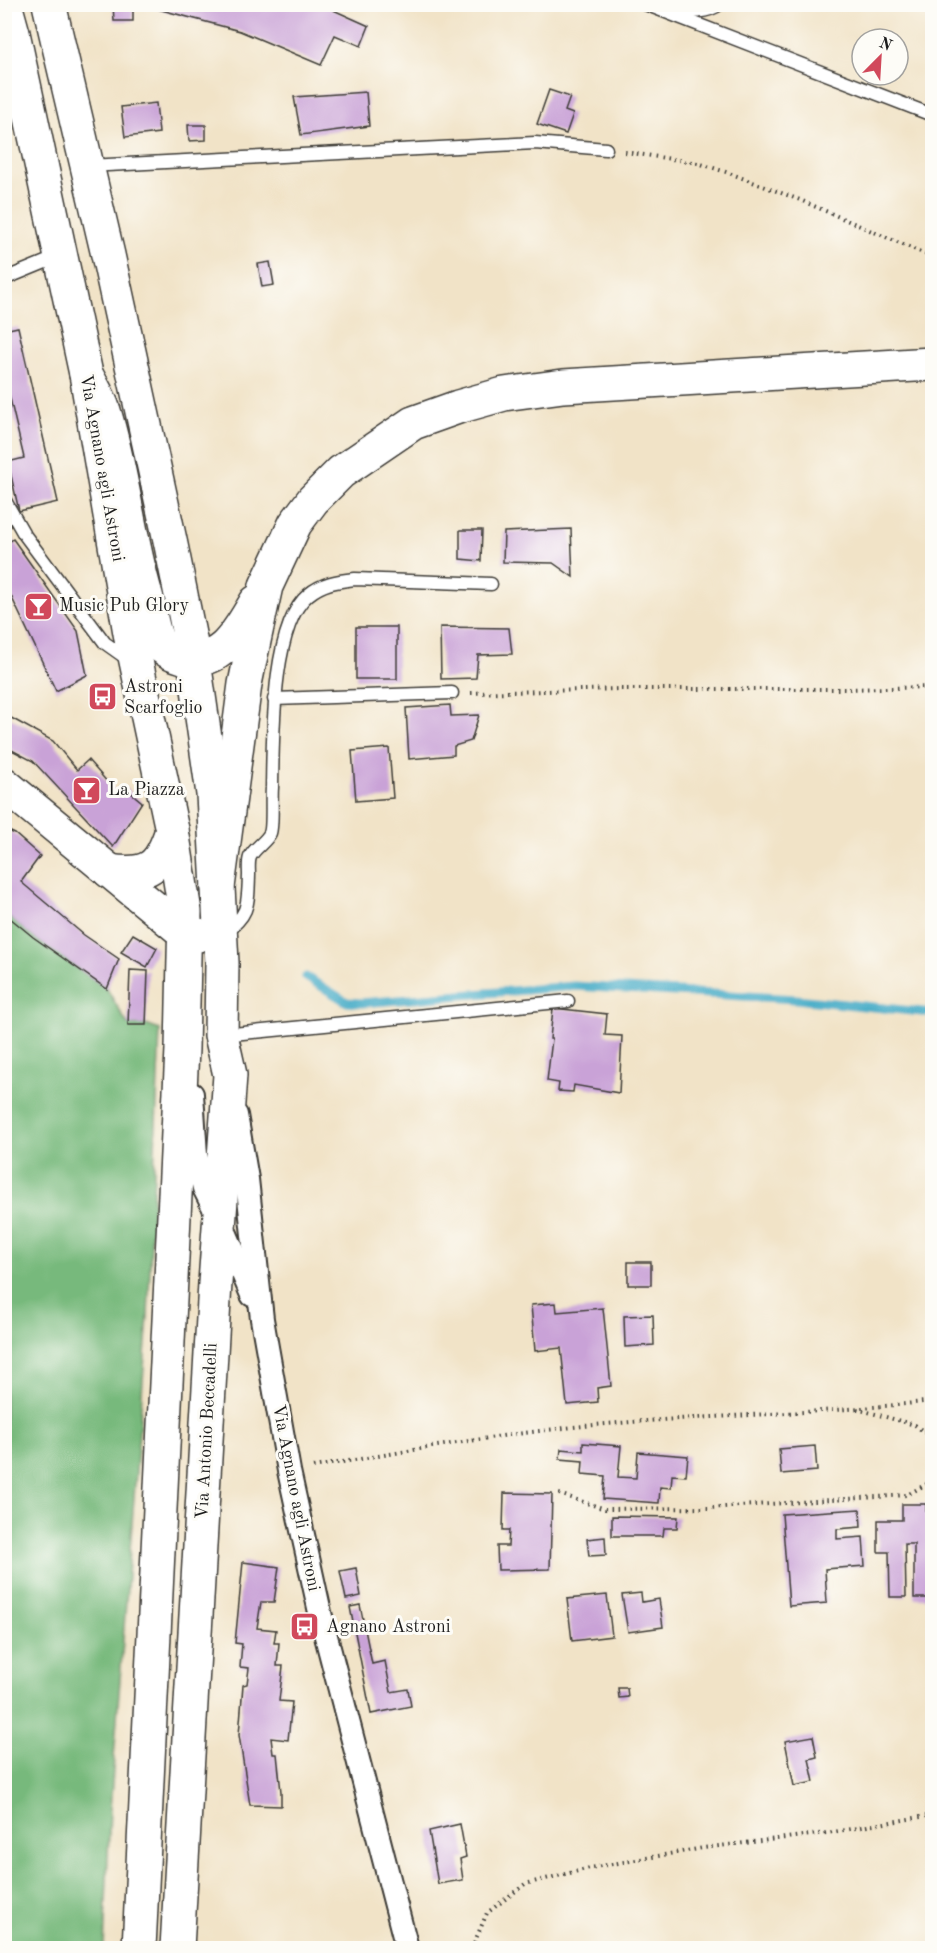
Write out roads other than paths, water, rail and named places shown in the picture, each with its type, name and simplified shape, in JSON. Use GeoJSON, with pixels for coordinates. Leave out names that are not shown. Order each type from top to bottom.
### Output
{"type":"FeatureCollection","features":[{"type":"Feature","properties":{"kind":"main road","name":"Via Agnano agli Astroni"},"geometry":{"type":"LineString","coordinates":[[5,4],[86,374],[137,666],[172,830],[185,912],[186,934]]}},
{"type":"Feature","properties":{"kind":"main road"},"geometry":{"type":"LineString","coordinates":[[49,4],[166,522],[194,660],[213,794],[219,913]]}},
{"type":"Feature","properties":{"kind":"main road"},"geometry":{"type":"LineString","coordinates":[[86,374],[104,409],[138,568],[158,640],[170,653],[194,660],[211,658],[224,648],[240,627],[266,586],[295,524],[313,500],[340,472],[413,423],[504,394],[563,386],[933,364]]}},
{"type":"Feature","properties":{"kind":"main road"},"geometry":{"type":"LineString","coordinates":[[219,913],[245,684],[266,586]]}},
{"type":"Feature","properties":{"kind":"main road"},"geometry":{"type":"LineString","coordinates":[[4,784],[186,934]]}},
{"type":"Feature","properties":{"kind":"main road"},"geometry":{"type":"LineString","coordinates":[[109,871],[139,872],[157,864],[172,830]]}},
{"type":"Feature","properties":{"kind":"main road"},"geometry":{"type":"LineString","coordinates":[[186,934],[219,913]]}},
{"type":"Feature","properties":{"kind":"main road","name":"Via Antonio Beccadelli"},"geometry":{"type":"LineString","coordinates":[[177,1948],[230,1075],[221,1035],[219,913]]}},
{"type":"Feature","properties":{"kind":"main road"},"geometry":{"type":"LineString","coordinates":[[139,1948],[186,934]]}},
{"type":"Feature","properties":{"kind":"street"},"geometry":{"type":"LineString","coordinates":[[182,1049],[192,1082],[196,1155],[204,1188],[262,1319]]}},
{"type":"Feature","properties":{"kind":"street","name":"Via Agnano agli Astroni"},"geometry":{"type":"LineString","coordinates":[[230,1075],[247,1179],[262,1319],[289,1470],[321,1617],[407,1948]]}},
{"type":"Feature","properties":{"kind":"lane"},"geometry":{"type":"LineString","coordinates":[[645,4],[933,115]]}},
{"type":"Feature","properties":{"kind":"lane"},"geometry":{"type":"LineString","coordinates":[[659,10],[693,12],[713,9],[720,4]]}},
{"type":"Feature","properties":{"kind":"lane"},"geometry":{"type":"LineString","coordinates":[[87,166],[535,143],[606,149]]}},
{"type":"Feature","properties":{"kind":"lane"},"geometry":{"type":"LineString","coordinates":[[4,279],[61,256]]}},
{"type":"Feature","properties":{"kind":"lane"},"geometry":{"type":"LineString","coordinates":[[4,499],[24,534],[105,643],[137,666]]}},
{"type":"Feature","properties":{"kind":"lane"},"geometry":{"type":"LineString","coordinates":[[219,913],[238,924],[244,916],[248,893],[249,858],[271,832],[274,699],[287,632],[306,596],[319,587],[336,581],[355,579],[491,584]]}},
{"type":"Feature","properties":{"kind":"lane"},"geometry":{"type":"LineString","coordinates":[[274,699],[452,693]]}},
{"type":"Feature","properties":{"kind":"lane"},"geometry":{"type":"LineString","coordinates":[[221,1035],[568,1001]]}},
{"type":"Feature","properties":{"kind":"waterway"},"geometry":{"type":"LineString","coordinates":[[306,977],[347,1002],[361,1003],[574,986],[796,999],[932,1013]]}},
{"type":"Feature","properties":{"kind":"place","name":"Music Pub Glory"},"geometry":{"type":"Point","coordinates":[38,606]}},
{"type":"Feature","properties":{"kind":"place","name":"Astroni Scarfoglio"},"geometry":{"type":"Point","coordinates":[103,697]}},
{"type":"Feature","properties":{"kind":"place","name":"La Piazza"},"geometry":{"type":"Point","coordinates":[87,790]}},
{"type":"Feature","properties":{"kind":"place","name":"Agnano Astroni"},"geometry":{"type":"Point","coordinates":[305,1627]}}]}
